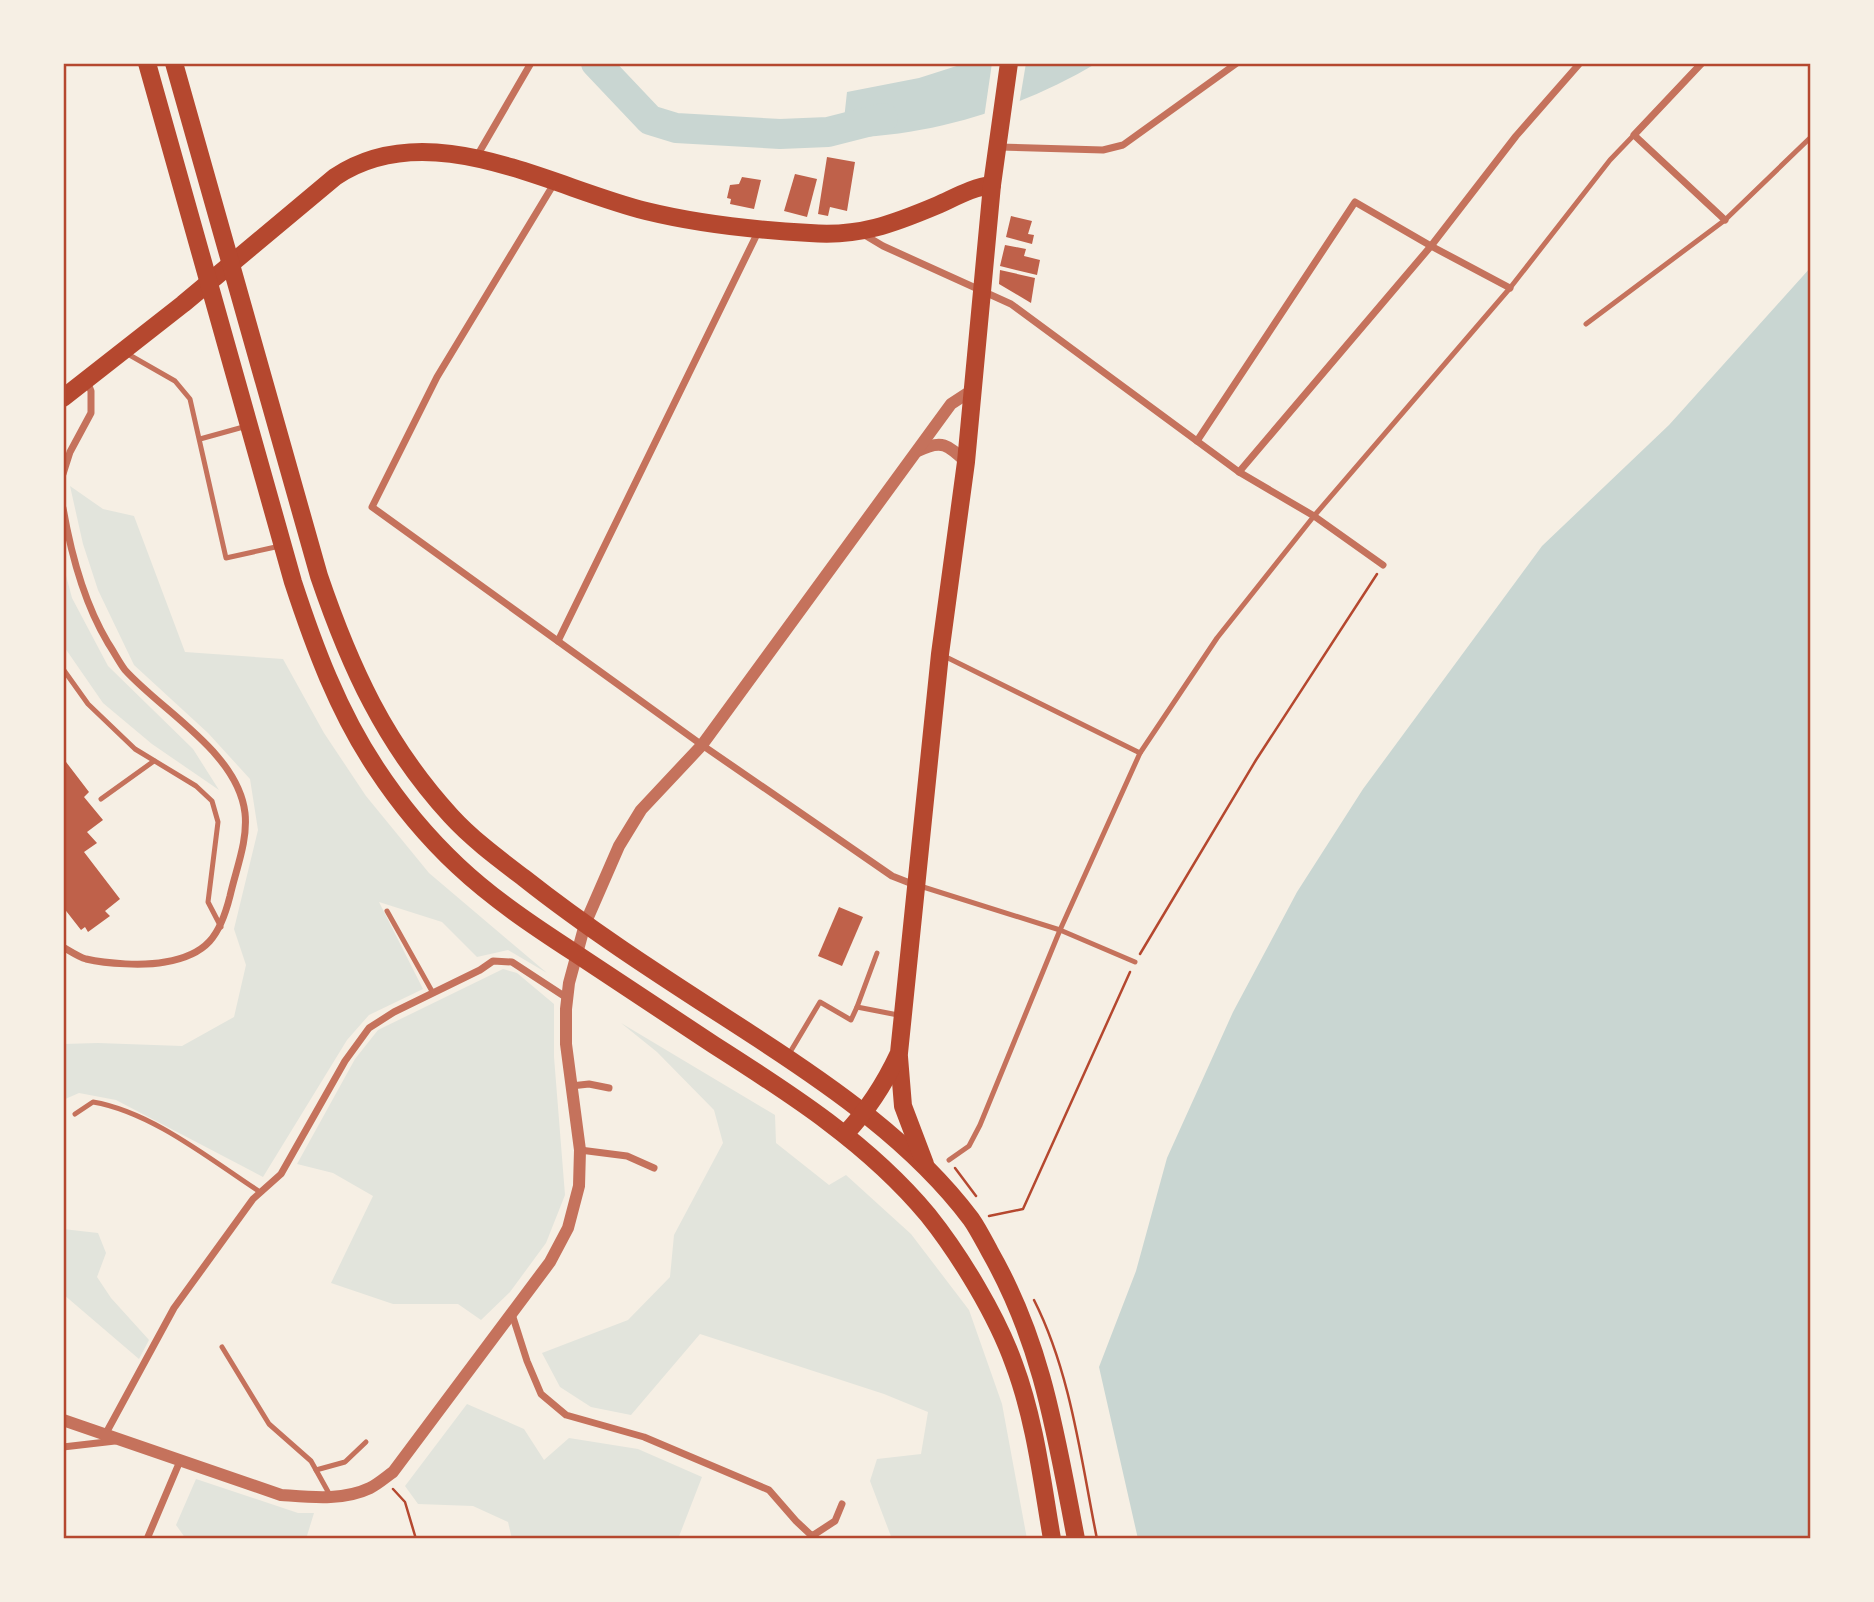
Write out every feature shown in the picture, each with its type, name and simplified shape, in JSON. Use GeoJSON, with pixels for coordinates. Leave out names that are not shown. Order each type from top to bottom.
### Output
{"type":"FeatureCollection","features":[{"type":"Feature","properties":{"kind":"main road"},"geometry":{"type":"LineString","coordinates":[[147,63],[282,545],[321,661],[341,707],[376,768],[419,826],[459,868],[551,938],[795,1097],[845,1134],[907,1192],[929,1217],[984,1301],[1014,1364],[1034,1438],[1052,1539]]}},
{"type":"Feature","properties":{"kind":"main road"},"geometry":{"type":"LineString","coordinates":[[174,63],[336,626],[366,695],[400,752],[452,817],[489,851],[585,924],[787,1057],[864,1114],[928,1170],[972,1220],[1009,1286],[1037,1356],[1076,1539]]}},
{"type":"Feature","properties":{"kind":"main road"},"geometry":{"type":"LineString","coordinates":[[928,1170],[903,1106],[899,1053],[940,654],[974,389],[992,185],[1009,63]]}},
{"type":"Feature","properties":{"kind":"main road"},"geometry":{"type":"LineString","coordinates":[[63,398],[208,284],[335,177],[380,155],[415,152],[476,157],[648,212],[759,229],[839,235],[897,222],[977,187],[992,185]]}},
{"type":"Feature","properties":{"kind":"main road"},"geometry":{"type":"LineString","coordinates":[[845,1134],[864,1114],[887,1079],[899,1053]]}},
{"type":"Feature","properties":{"kind":"street"},"geometry":{"type":"LineString","coordinates":[[476,157],[531,63]]}},
{"type":"Feature","properties":{"kind":"street"},"geometry":{"type":"LineString","coordinates":[[998,146],[1092,150],[1123,145],[1237,63]]}},
{"type":"Feature","properties":{"kind":"street"},"geometry":{"type":"LineString","coordinates":[[1239,472],[1431,246],[1516,136],[1580,63]]}},
{"type":"Feature","properties":{"kind":"street"},"geometry":{"type":"LineString","coordinates":[[1702,63],[1634,135],[1725,220]]}},
{"type":"Feature","properties":{"kind":"street"},"geometry":{"type":"LineString","coordinates":[[556,182],[437,377],[372,507],[702,745],[892,876],[917,886]]}},
{"type":"Feature","properties":{"kind":"street"},"geometry":{"type":"LineString","coordinates":[[1197,441],[1355,202],[1510,288]]}},
{"type":"Feature","properties":{"kind":"street"},"geometry":{"type":"LineString","coordinates":[[558,641],[759,229]]}},
{"type":"Feature","properties":{"kind":"street"},"geometry":{"type":"LineString","coordinates":[[861,232],[883,246],[1011,304],[1239,472],[1314,516],[1383,565]]}},
{"type":"Feature","properties":{"kind":"street"},"geometry":{"type":"LineString","coordinates":[[63,474],[70,452],[91,413],[87,380]]}},
{"type":"Feature","properties":{"kind":"street"},"geometry":{"type":"LineString","coordinates":[[63,1420],[281,1495],[331,1497],[369,1488],[393,1472],[550,1262],[569,1228],[579,1186],[580,1150],[566,1044],[567,998],[575,953],[619,846],[641,810],[702,745],[951,404],[974,389]]}},
{"type":"Feature","properties":{"kind":"street"},"geometry":{"type":"LineString","coordinates":[[913,454],[932,444],[943,445],[965,462]]}},
{"type":"Feature","properties":{"kind":"street"},"geometry":{"type":"LineString","coordinates":[[63,508],[71,546],[90,607],[107,640],[125,669],[208,747],[232,775],[240,792],[245,814],[244,844],[221,927],[208,944],[187,958],[139,964],[85,959],[63,947]]}},
{"type":"Feature","properties":{"kind":"street"},"geometry":{"type":"LineString","coordinates":[[105,1435],[174,1308],[253,1199],[281,1174],[345,1061],[369,1028],[394,1012],[493,961],[512,962],[567,998]]}},
{"type":"Feature","properties":{"kind":"street"},"geometry":{"type":"LineString","coordinates":[[571,1086],[589,1084],[609,1088]]}},
{"type":"Feature","properties":{"kind":"street"},"geometry":{"type":"LineString","coordinates":[[580,1150],[627,1156],[654,1168]]}},
{"type":"Feature","properties":{"kind":"street"},"geometry":{"type":"LineString","coordinates":[[512,1313],[541,1394],[566,1415],[644,1437],[769,1490],[811,1537],[835,1521],[842,1504]]}},
{"type":"Feature","properties":{"kind":"street"},"geometry":{"type":"LineString","coordinates":[[63,1447],[120,1440]]}},
{"type":"Feature","properties":{"kind":"street"},"geometry":{"type":"LineString","coordinates":[[148,1539],[180,1461]]}},
{"type":"Feature","properties":{"kind":"lane"},"geometry":{"type":"LineString","coordinates":[[949,1160],[969,1146],[980,1125],[1060,930],[1140,753],[1217,638],[1314,516],[1510,288],[1609,160],[1634,135]]}},
{"type":"Feature","properties":{"kind":"lane"},"geometry":{"type":"LineString","coordinates":[[1586,324],[1725,220],[1811,137]]}},
{"type":"Feature","properties":{"kind":"lane"},"geometry":{"type":"LineString","coordinates":[[124,352],[175,381],[190,399],[226,558],[282,545]]}},
{"type":"Feature","properties":{"kind":"lane"},"geometry":{"type":"LineString","coordinates":[[200,439],[247,425]]}},
{"type":"Feature","properties":{"kind":"lane"},"geometry":{"type":"LineString","coordinates":[[940,654],[1140,753]]}},
{"type":"Feature","properties":{"kind":"lane"},"geometry":{"type":"LineString","coordinates":[[63,669],[89,704],[135,749],[196,786],[212,801],[218,822],[208,902],[221,927]]}},
{"type":"Feature","properties":{"kind":"lane"},"geometry":{"type":"LineString","coordinates":[[101,799],[154,761]]}},
{"type":"Feature","properties":{"kind":"lane"},"geometry":{"type":"LineString","coordinates":[[917,886],[1060,930],[1135,962]]}},
{"type":"Feature","properties":{"kind":"lane"},"geometry":{"type":"LineString","coordinates":[[387,911],[433,993]]}},
{"type":"Feature","properties":{"kind":"lane"},"geometry":{"type":"LineString","coordinates":[[787,1057],[820,1002],[851,1020],[877,953]]}},
{"type":"Feature","properties":{"kind":"lane"},"geometry":{"type":"LineString","coordinates":[[857,1007],[903,1016]]}},
{"type":"Feature","properties":{"kind":"lane"},"geometry":{"type":"LineString","coordinates":[[75,1114],[93,1102],[111,1105],[160,1128],[260,1192]]}},
{"type":"Feature","properties":{"kind":"lane"},"geometry":{"type":"LineString","coordinates":[[222,1347],[269,1424],[310,1461],[331,1497]]}},
{"type":"Feature","properties":{"kind":"lane"},"geometry":{"type":"LineString","coordinates":[[316,1470],[345,1462],[366,1442]]}},
{"type":"Feature","properties":{"kind":"path"},"geometry":{"type":"LineString","coordinates":[[989,1216],[1023,1209],[1135,962],[1256,760],[1383,565]]}},
{"type":"Feature","properties":{"kind":"path"},"geometry":{"type":"LineString","coordinates":[[384,1478],[405,1502],[416,1539]]}},
{"type":"Feature","properties":{"kind":"shaded area"},"geometry":{"type":"Polygon","coordinates":[[[966,63],[1097,63],[1037,94],[974,117],[909,132],[842,138],[847,92],[919,78],[966,63]]]}},
{"type":"Feature","properties":{"kind":"shaded area"},"geometry":{"type":"Polygon","coordinates":[[[1811,267],[1811,1539],[1138,1539],[1099,1367],[1136,1271],[1167,1158],[1233,1012],[1297,892],[1363,789],[1542,546],[1669,425],[1811,267]]]}},
{"type":"Feature","properties":{"kind":"shaded area"},"geometry":{"type":"Polygon","coordinates":[[[70,486],[103,509],[134,516],[185,652],[283,659],[324,733],[366,796],[429,873],[547,973],[508,950],[477,957],[442,922],[379,902],[423,989],[369,1015],[347,1040],[263,1177],[116,1100],[79,1093],[63,1100],[63,1044],[182,1046],[234,1017],[246,965],[234,929],[258,830],[250,779],[208,733],[134,665],[98,590],[83,544],[70,486]]]}},
{"type":"Feature","properties":{"kind":"shaded area"},"geometry":{"type":"Polygon","coordinates":[[[63,564],[72,598],[108,666],[193,749],[219,790],[152,744],[103,703],[65,648],[63,564]]]}},
{"type":"Feature","properties":{"kind":"shaded area"},"geometry":{"type":"Polygon","coordinates":[[[503,969],[517,973],[554,1004],[554,1057],[565,1195],[546,1243],[510,1292],[481,1320],[458,1304],[393,1304],[331,1283],[373,1196],[333,1173],[297,1164],[355,1059],[378,1030],[503,969]]]}},
{"type":"Feature","properties":{"kind":"shaded area"},"geometry":{"type":"Polygon","coordinates":[[[621,1023],[775,1115],[776,1143],[829,1185],[846,1175],[911,1234],[969,1310],[1002,1404],[1027,1539],[892,1539],[870,1481],[877,1459],[921,1454],[928,1412],[884,1394],[700,1334],[631,1415],[591,1407],[560,1387],[542,1353],[628,1320],[670,1277],[674,1235],[723,1143],[714,1110],[657,1052],[621,1023]]]}},
{"type":"Feature","properties":{"kind":"shaded area"},"geometry":{"type":"Polygon","coordinates":[[[63,1229],[98,1233],[106,1253],[97,1277],[111,1298],[149,1340],[139,1359],[63,1294],[63,1229]]]}},
{"type":"Feature","properties":{"kind":"shaded area"},"geometry":{"type":"Polygon","coordinates":[[[467,1404],[524,1429],[544,1460],[569,1438],[638,1449],[702,1477],[678,1539],[512,1539],[508,1522],[473,1506],[418,1504],[405,1486],[467,1404]]]}},
{"type":"Feature","properties":{"kind":"shaded area"},"geometry":{"type":"Polygon","coordinates":[[[196,1479],[298,1513],[314,1513],[306,1539],[186,1539],[176,1525],[196,1479]]]}},
{"type":"Feature","properties":{"kind":"pier"},"geometry":{"type":"Polygon","coordinates":[[[992,63],[1026,63],[1019,105],[984,118],[992,63]]]}},
{"type":"Feature","properties":{"kind":"building"},"geometry":{"type":"Polygon","coordinates":[[[827,157],[855,162],[847,211],[830,207],[828,216],[818,214],[827,157]]]}},
{"type":"Feature","properties":{"kind":"building"},"geometry":{"type":"Polygon","coordinates":[[[795,174],[817,179],[807,217],[784,211],[795,174]]]}},
{"type":"Feature","properties":{"kind":"building"},"geometry":{"type":"Polygon","coordinates":[[[742,177],[761,180],[754,209],[730,204],[731,199],[727,198],[730,185],[739,184],[742,177]]]}},
{"type":"Feature","properties":{"kind":"building"},"geometry":{"type":"Polygon","coordinates":[[[1011,216],[1032,221],[1028,234],[1034,235],[1032,244],[1006,237],[1011,216]]]}},
{"type":"Feature","properties":{"kind":"building"},"geometry":{"type":"Polygon","coordinates":[[[1005,245],[1026,249],[1024,256],[1040,260],[1037,275],[1000,266],[1005,245]]]}},
{"type":"Feature","properties":{"kind":"building"},"geometry":{"type":"Polygon","coordinates":[[[1000,270],[1035,278],[1031,303],[999,284],[1000,270]]]}},
{"type":"Feature","properties":{"kind":"building"},"geometry":{"type":"Polygon","coordinates":[[[63,758],[89,792],[84,797],[103,820],[87,832],[97,843],[84,852],[120,899],[105,911],[110,916],[88,932],[85,927],[81,930],[63,907],[63,758]]]}},
{"type":"Feature","properties":{"kind":"building"},"geometry":{"type":"Polygon","coordinates":[[[839,907],[863,917],[842,966],[818,956],[839,907]]]}},
{"type":"Feature","properties":{"kind":"waterway"},"geometry":{"type":"LineString","coordinates":[[596,63],[650,120],[676,128],[780,134],[828,132],[883,118]]}}]}
